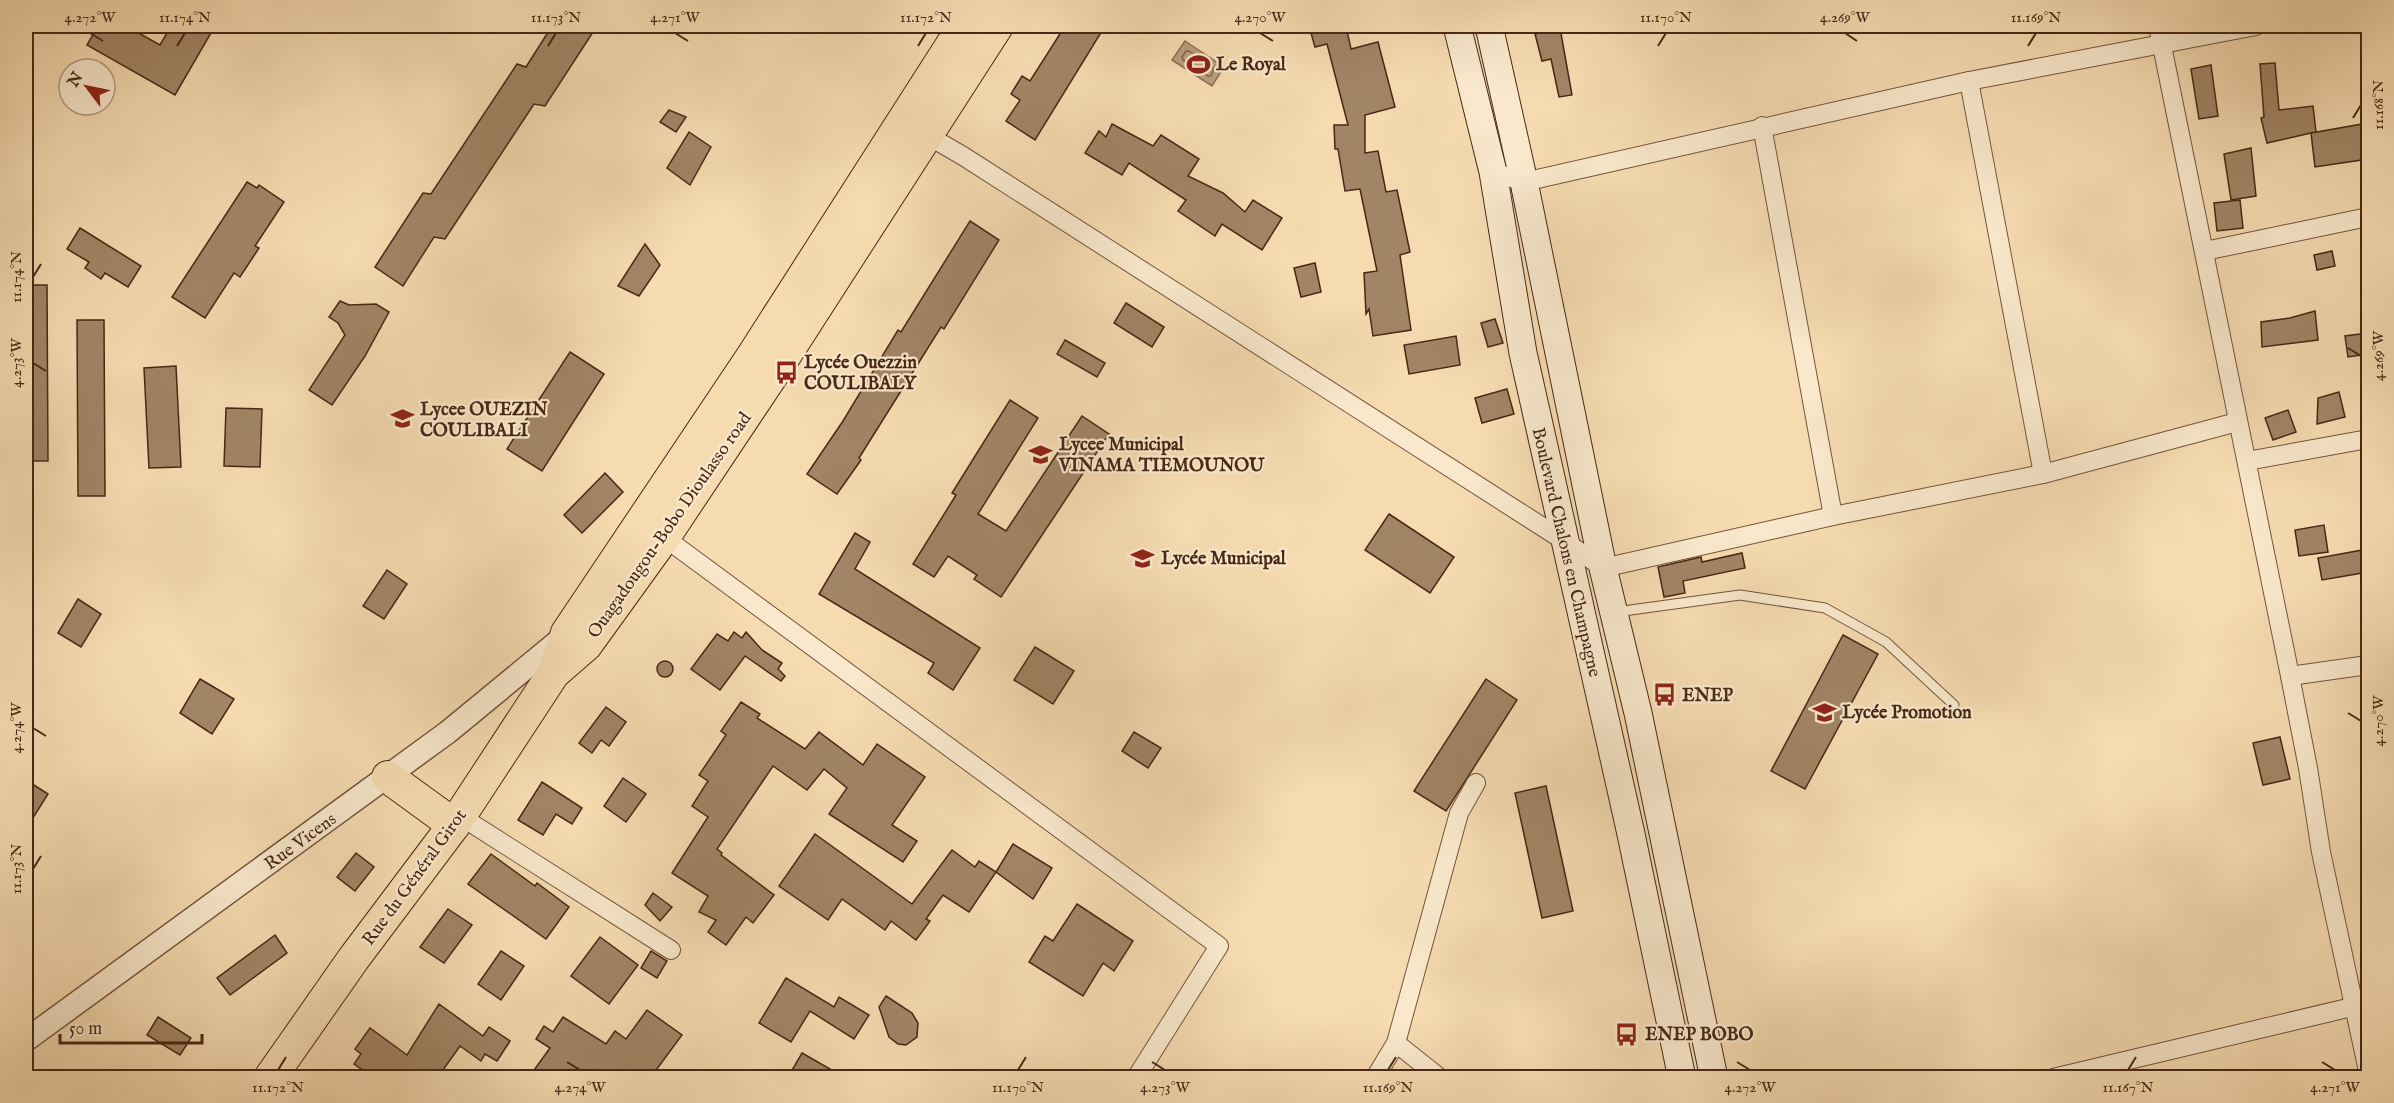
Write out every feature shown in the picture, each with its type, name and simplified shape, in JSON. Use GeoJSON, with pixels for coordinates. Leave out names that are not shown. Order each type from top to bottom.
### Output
{"type":"FeatureCollection","features":[{"type":"Feature","properties":{"kind":"highway","name":"Ouagadougou-Bobo Dioulasso road"},"geometry":{"type":"LineString","coordinates":[[914,128],[964,26]]}},
{"type":"Feature","properties":{"kind":"highway","name":"Ouagadougou-Bobo Dioulasso road"},"geometry":{"type":"LineString","coordinates":[[553,674],[586,645],[752,357],[914,128],[997,26]]}},
{"type":"Feature","properties":{"kind":"highway","name":"Ouagadougou-Bobo Dioulasso road"},"geometry":{"type":"LineString","coordinates":[[553,674],[567,633],[653,529]]}},
{"type":"Feature","properties":{"kind":"highway","name":"Rue du Général Girot"},"geometry":{"type":"LineString","coordinates":[[270,1077],[354,958],[457,820],[553,674]]}},
{"type":"Feature","properties":{"kind":"highway"},"geometry":{"type":"LineString","coordinates":[[388,777],[457,820]]}},
{"type":"Feature","properties":{"kind":"main road","name":"Boulevard Chalons en Champagne"},"geometry":{"type":"LineString","coordinates":[[1457,26],[1492,172],[1523,353],[1563,540],[1631,834],[1682,1077]]}},
{"type":"Feature","properties":{"kind":"main road","name":"Boulevard Chalons en Champagne"},"geometry":{"type":"LineString","coordinates":[[1489,26],[1524,182],[1603,568],[1638,713],[1714,1077]]}},
{"type":"Feature","properties":{"kind":"street"},"geometry":{"type":"LineString","coordinates":[[1492,172],[1524,182],[1762,126],[1969,81],[2160,34],[2256,26]]}},
{"type":"Feature","properties":{"kind":"street"},"geometry":{"type":"LineString","coordinates":[[2160,34],[2290,676],[2321,852],[2356,1006],[2368,1071]]}},
{"type":"Feature","properties":{"kind":"street"},"geometry":{"type":"LineString","coordinates":[[1969,81],[2043,474]]}},
{"type":"Feature","properties":{"kind":"street"},"geometry":{"type":"LineString","coordinates":[[1762,126],[1833,516]]}},
{"type":"Feature","properties":{"kind":"street"},"geometry":{"type":"LineString","coordinates":[[914,128],[963,156],[1563,540],[1603,568],[1833,516],[2043,474],[2237,422]]}},
{"type":"Feature","properties":{"kind":"street"},"geometry":{"type":"LineString","coordinates":[[2205,251],[2368,217]]}},
{"type":"Feature","properties":{"kind":"street"},"geometry":{"type":"LineString","coordinates":[[2247,461],[2368,439]]}},
{"type":"Feature","properties":{"kind":"street"},"geometry":{"type":"LineString","coordinates":[[653,529],[1220,946],[1136,1077]]}},
{"type":"Feature","properties":{"kind":"street","name":"Rue Vicens"},"geometry":{"type":"LineString","coordinates":[[26,1040],[448,732],[567,633]]}},
{"type":"Feature","properties":{"kind":"street"},"geometry":{"type":"LineString","coordinates":[[2290,676],[2368,664]]}},
{"type":"Feature","properties":{"kind":"street"},"geometry":{"type":"LineString","coordinates":[[1375,1077],[1396,1043],[1459,813],[1476,783]]}},
{"type":"Feature","properties":{"kind":"street"},"geometry":{"type":"LineString","coordinates":[[457,820],[671,950]]}},
{"type":"Feature","properties":{"kind":"street"},"geometry":{"type":"LineString","coordinates":[[2053,1077],[2356,1006]]}},
{"type":"Feature","properties":{"kind":"street"},"geometry":{"type":"LineString","coordinates":[[1396,1043],[1440,1077]]}},
{"type":"Feature","properties":{"kind":"lane"},"geometry":{"type":"LineString","coordinates":[[1614,612],[1740,596],[1825,608],[1886,642],[1954,705]]}},
{"type":"Feature","properties":{"kind":"water","name":"Le Royal"},"geometry":{"type":"Polygon","coordinates":[[[1185,41],[1224,67],[1212,86],[1172,60],[1185,41]]]}},
{"type":"Feature","properties":{"kind":"building"},"geometry":{"type":"Polygon","coordinates":[[[98,26],[126,26],[160,45],[171,26],[215,26],[175,95],[117,62],[117,57],[108,57],[87,45],[98,26]]]}},
{"type":"Feature","properties":{"kind":"building"},"geometry":{"type":"Polygon","coordinates":[[[552,26],[597,26],[545,106],[534,104],[445,239],[434,237],[403,286],[375,267],[423,193],[431,194],[517,64],[526,67],[552,26]]]}},
{"type":"Feature","properties":{"kind":"building"},"geometry":{"type":"Polygon","coordinates":[[[1065,26],[1105,26],[1035,140],[1006,121],[1020,100],[1011,94],[1022,76],[1030,81],[1065,26]]]}},
{"type":"Feature","properties":{"kind":"building"},"geometry":{"type":"Polygon","coordinates":[[[1309,26],[1346,26],[1351,49],[1378,42],[1395,107],[1365,115],[1365,153],[1378,151],[1386,192],[1397,190],[1410,252],[1400,255],[1411,330],[1373,336],[1369,309],[1366,314],[1364,273],[1377,271],[1360,189],[1345,191],[1338,149],[1335,149],[1334,125],[1348,125],[1327,44],[1315,47],[1309,26]]]}},
{"type":"Feature","properties":{"kind":"building"},"geometry":{"type":"Polygon","coordinates":[[[1560,28],[1572,95],[1559,97],[1551,59],[1542,61],[1535,34],[1560,28]]]}},
{"type":"Feature","properties":{"kind":"building"},"geometry":{"type":"Polygon","coordinates":[[[2275,63],[2279,110],[2313,106],[2316,132],[2267,143],[2261,118],[2264,117],[2260,64],[2275,63]]]}},
{"type":"Feature","properties":{"kind":"building"},"geometry":{"type":"Polygon","coordinates":[[[2211,65],[2218,116],[2199,119],[2191,69],[2211,65]]]}},
{"type":"Feature","properties":{"kind":"building"},"geometry":{"type":"Polygon","coordinates":[[[669,110],[686,117],[676,132],[660,122],[669,110]]]}},
{"type":"Feature","properties":{"kind":"building"},"geometry":{"type":"Polygon","coordinates":[[[2368,123],[2368,159],[2315,167],[2311,133],[2368,123]]]}},
{"type":"Feature","properties":{"kind":"building"},"geometry":{"type":"Polygon","coordinates":[[[1112,124],[1153,146],[1161,135],[1199,159],[1188,176],[1223,193],[1245,212],[1253,200],[1282,218],[1262,250],[1222,224],[1215,236],[1178,211],[1186,200],[1129,163],[1122,175],[1085,153],[1099,131],[1106,137],[1112,124]]]}},
{"type":"Feature","properties":{"kind":"building"},"geometry":{"type":"Polygon","coordinates":[[[689,132],[711,147],[690,185],[667,168],[689,132]]]}},
{"type":"Feature","properties":{"kind":"building"},"geometry":{"type":"Polygon","coordinates":[[[2251,148],[2256,196],[2231,200],[2224,154],[2251,148]]]}},
{"type":"Feature","properties":{"kind":"building"},"geometry":{"type":"Polygon","coordinates":[[[247,182],[257,188],[259,185],[284,202],[255,246],[259,248],[240,277],[234,273],[205,318],[172,297],[247,182]]]}},
{"type":"Feature","properties":{"kind":"building"},"geometry":{"type":"Polygon","coordinates":[[[2240,200],[2243,228],[2217,231],[2214,203],[2240,200]]]}},
{"type":"Feature","properties":{"kind":"building"},"geometry":{"type":"Polygon","coordinates":[[[970,221],[999,240],[944,329],[941,327],[859,458],[861,460],[837,494],[807,474],[843,421],[898,330],[901,332],[970,221]]]}},
{"type":"Feature","properties":{"kind":"building"},"geometry":{"type":"Polygon","coordinates":[[[80,228],[141,266],[128,287],[105,273],[101,279],[85,268],[89,262],[67,249],[80,228]]]}},
{"type":"Feature","properties":{"kind":"building"},"geometry":{"type":"Polygon","coordinates":[[[645,244],[660,265],[639,296],[618,286],[645,244]]]}},
{"type":"Feature","properties":{"kind":"building"},"geometry":{"type":"Polygon","coordinates":[[[2332,251],[2335,266],[2317,270],[2314,255],[2332,251]]]}},
{"type":"Feature","properties":{"kind":"building"},"geometry":{"type":"Polygon","coordinates":[[[1315,263],[1321,292],[1301,297],[1294,268],[1315,263]]]}},
{"type":"Feature","properties":{"kind":"building"},"geometry":{"type":"Polygon","coordinates":[[[26,285],[47,285],[48,461],[26,461],[26,285]]]}},
{"type":"Feature","properties":{"kind":"building"},"geometry":{"type":"Polygon","coordinates":[[[340,301],[349,305],[376,304],[389,312],[365,356],[332,405],[309,390],[345,335],[338,323],[329,317],[340,301]]]}},
{"type":"Feature","properties":{"kind":"building"},"geometry":{"type":"Polygon","coordinates":[[[1126,303],[1164,327],[1152,347],[1114,323],[1126,303]]]}},
{"type":"Feature","properties":{"kind":"building"},"geometry":{"type":"Polygon","coordinates":[[[2315,311],[2318,340],[2262,347],[2261,322],[2290,318],[2315,311]]]}},
{"type":"Feature","properties":{"kind":"building"},"geometry":{"type":"Polygon","coordinates":[[[1495,319],[1503,343],[1488,347],[1481,323],[1495,319]]]}},
{"type":"Feature","properties":{"kind":"building"},"geometry":{"type":"Polygon","coordinates":[[[77,320],[104,320],[105,496],[78,496],[77,320]]]}},
{"type":"Feature","properties":{"kind":"building"},"geometry":{"type":"Polygon","coordinates":[[[2368,333],[2368,354],[2348,357],[2345,336],[2368,333]]]}},
{"type":"Feature","properties":{"kind":"building"},"geometry":{"type":"Polygon","coordinates":[[[1456,336],[1460,365],[1409,374],[1404,345],[1456,336]]]}},
{"type":"Feature","properties":{"kind":"building"},"geometry":{"type":"Polygon","coordinates":[[[1065,340],[1105,363],[1097,377],[1057,354],[1065,340]]]}},
{"type":"Feature","properties":{"kind":"building"},"geometry":{"type":"Polygon","coordinates":[[[570,352],[604,374],[542,471],[507,449],[570,352]]]}},
{"type":"Feature","properties":{"kind":"building"},"geometry":{"type":"Polygon","coordinates":[[[176,366],[181,467],[149,468],[144,368],[176,366]]]}},
{"type":"Feature","properties":{"kind":"building"},"geometry":{"type":"Polygon","coordinates":[[[1507,389],[1514,414],[1482,423],[1475,398],[1507,389]]]}},
{"type":"Feature","properties":{"kind":"building"},"geometry":{"type":"Polygon","coordinates":[[[2339,392],[2345,417],[2317,424],[2318,398],[2339,392]]]}},
{"type":"Feature","properties":{"kind":"building"},"geometry":{"type":"Polygon","coordinates":[[[1010,400],[1038,418],[978,514],[1006,531],[1082,416],[1109,434],[1001,597],[974,579],[977,575],[948,556],[934,577],[913,564],[956,495],[952,493],[1010,400]]]}},
{"type":"Feature","properties":{"kind":"building"},"geometry":{"type":"Polygon","coordinates":[[[226,408],[262,409],[260,467],[224,466],[226,408]]]}},
{"type":"Feature","properties":{"kind":"building"},"geometry":{"type":"Polygon","coordinates":[[[2288,410],[2296,432],[2273,440],[2265,418],[2288,410]]]}},
{"type":"Feature","properties":{"kind":"building"},"geometry":{"type":"Polygon","coordinates":[[[605,473],[623,492],[582,533],[564,515],[605,473]]]}},
{"type":"Feature","properties":{"kind":"building"},"geometry":{"type":"Polygon","coordinates":[[[1389,514],[1454,557],[1430,593],[1365,550],[1389,514]]]}},
{"type":"Feature","properties":{"kind":"building"},"geometry":{"type":"Polygon","coordinates":[[[2324,525],[2328,552],[2299,556],[2295,530],[2324,525]]]}},
{"type":"Feature","properties":{"kind":"building"},"geometry":{"type":"Polygon","coordinates":[[[855,533],[870,542],[855,569],[980,648],[953,690],[928,673],[934,663],[819,594],[855,533]]]}},
{"type":"Feature","properties":{"kind":"building"},"geometry":{"type":"Polygon","coordinates":[[[2368,549],[2368,572],[2322,580],[2318,558],[2368,549]]]}},
{"type":"Feature","properties":{"kind":"building"},"geometry":{"type":"Polygon","coordinates":[[[1742,553],[1745,568],[1683,581],[1685,593],[1664,597],[1658,567],[1701,557],[1702,562],[1742,553]]]}},
{"type":"Feature","properties":{"kind":"building"},"geometry":{"type":"Polygon","coordinates":[[[387,570],[407,584],[384,619],[363,606],[387,570]]]}},
{"type":"Feature","properties":{"kind":"building"},"geometry":{"type":"Polygon","coordinates":[[[78,599],[101,614],[81,647],[58,633],[78,599]]]}},
{"type":"Feature","properties":{"kind":"building"},"geometry":{"type":"Polygon","coordinates":[[[734,632],[742,638],[746,632],[762,650],[782,663],[778,669],[785,676],[781,681],[745,656],[720,690],[691,669],[717,634],[728,641],[734,632]]]}},
{"type":"Feature","properties":{"kind":"building","name":"Lycée Promotion"},"geometry":{"type":"Polygon","coordinates":[[[1843,635],[1878,654],[1805,789],[1771,771],[1843,635]]]}},
{"type":"Feature","properties":{"kind":"building"},"geometry":{"type":"Polygon","coordinates":[[[1035,647],[1074,671],[1053,704],[1014,680],[1035,647]]]}},
{"type":"Feature","properties":{"kind":"building"},"geometry":{"type":"Polygon","coordinates":[[[665,661],[671,663],[673,669],[671,675],[665,677],[659,675],[657,669],[659,663],[665,661]]]}},
{"type":"Feature","properties":{"kind":"building"},"geometry":{"type":"Polygon","coordinates":[[[200,679],[234,699],[212,734],[180,713],[200,679]]]}},
{"type":"Feature","properties":{"kind":"building"},"geometry":{"type":"Polygon","coordinates":[[[1486,679],[1517,700],[1446,811],[1414,791],[1486,679]]]}},
{"type":"Feature","properties":{"kind":"building"},"geometry":{"type":"Polygon","coordinates":[[[741,702],[760,714],[757,718],[805,749],[819,732],[863,765],[877,744],[925,777],[892,825],[917,841],[903,862],[829,814],[847,788],[824,769],[807,790],[773,766],[717,849],[722,853],[721,855],[774,895],[753,923],[746,917],[726,945],[708,932],[716,920],[699,912],[708,896],[672,873],[708,817],[692,806],[708,781],[699,775],[726,735],[721,731],[741,702]]]}},
{"type":"Feature","properties":{"kind":"building"},"geometry":{"type":"Polygon","coordinates":[[[606,707],[626,722],[609,746],[601,740],[592,753],[579,743],[606,707]]]}},
{"type":"Feature","properties":{"kind":"building"},"geometry":{"type":"Polygon","coordinates":[[[1134,732],[1161,748],[1148,768],[1122,751],[1134,732]]]}},
{"type":"Feature","properties":{"kind":"building"},"geometry":{"type":"Polygon","coordinates":[[[2280,737],[2290,779],[2263,785],[2253,743],[2280,737]]]}},
{"type":"Feature","properties":{"kind":"building"},"geometry":{"type":"Polygon","coordinates":[[[623,778],[646,794],[626,822],[604,806],[623,778]]]}},
{"type":"Feature","properties":{"kind":"building"},"geometry":{"type":"Polygon","coordinates":[[[26,780],[48,794],[26,829],[26,780]]]}},
{"type":"Feature","properties":{"kind":"building"},"geometry":{"type":"Polygon","coordinates":[[[542,782],[582,808],[572,824],[556,814],[543,835],[518,820],[542,782]]]}},
{"type":"Feature","properties":{"kind":"building"},"geometry":{"type":"Polygon","coordinates":[[[1546,786],[1573,911],[1542,918],[1515,793],[1546,786]]]}},
{"type":"Feature","properties":{"kind":"building"},"geometry":{"type":"Polygon","coordinates":[[[815,834],[912,904],[952,850],[975,867],[979,861],[996,872],[969,912],[943,895],[926,919],[930,921],[916,940],[891,921],[885,930],[842,899],[828,920],[779,886],[815,834]]]}},
{"type":"Feature","properties":{"kind":"building"},"geometry":{"type":"Polygon","coordinates":[[[1013,844],[1052,868],[1033,899],[996,872],[1013,844]]]}},
{"type":"Feature","properties":{"kind":"building"},"geometry":{"type":"Polygon","coordinates":[[[356,853],[374,867],[355,891],[337,877],[356,853]]]}},
{"type":"Feature","properties":{"kind":"building"},"geometry":{"type":"Polygon","coordinates":[[[491,854],[535,886],[537,883],[569,907],[546,939],[468,884],[491,854]]]}},
{"type":"Feature","properties":{"kind":"building"},"geometry":{"type":"Polygon","coordinates":[[[653,893],[672,907],[660,921],[645,905],[653,893]]]}},
{"type":"Feature","properties":{"kind":"building"},"geometry":{"type":"Polygon","coordinates":[[[1077,904],[1133,941],[1114,971],[1103,963],[1083,996],[1029,962],[1045,936],[1053,941],[1077,904]]]}},
{"type":"Feature","properties":{"kind":"building"},"geometry":{"type":"Polygon","coordinates":[[[448,909],[472,925],[444,963],[420,947],[448,909]]]}},
{"type":"Feature","properties":{"kind":"building"},"geometry":{"type":"Polygon","coordinates":[[[275,935],[287,953],[230,995],[217,978],[275,935]]]}},
{"type":"Feature","properties":{"kind":"building"},"geometry":{"type":"Polygon","coordinates":[[[600,937],[638,965],[609,1004],[571,976],[600,937]]]}},
{"type":"Feature","properties":{"kind":"building"},"geometry":{"type":"Polygon","coordinates":[[[501,951],[524,966],[501,1000],[478,984],[501,951]]]}},
{"type":"Feature","properties":{"kind":"building"},"geometry":{"type":"Polygon","coordinates":[[[651,951],[667,961],[657,978],[641,968],[651,951]]]}},
{"type":"Feature","properties":{"kind":"building"},"geometry":{"type":"Polygon","coordinates":[[[786,978],[834,1007],[839,997],[869,1015],[854,1039],[810,1011],[791,1042],[759,1023],[786,978]]]}},
{"type":"Feature","properties":{"kind":"building"},"geometry":{"type":"Polygon","coordinates":[[[886,996],[912,1013],[918,1023],[917,1037],[906,1045],[898,1044],[889,1037],[879,1007],[886,996]]]}},
{"type":"Feature","properties":{"kind":"building"},"geometry":{"type":"Polygon","coordinates":[[[439,1004],[483,1036],[489,1027],[510,1041],[497,1061],[485,1054],[481,1061],[460,1046],[438,1077],[394,1077],[386,1071],[381,1077],[354,1077],[361,1069],[354,1064],[361,1054],[355,1049],[370,1028],[407,1055],[439,1004]]]}},
{"type":"Feature","properties":{"kind":"building"},"geometry":{"type":"Polygon","coordinates":[[[647,1010],[682,1035],[651,1077],[529,1077],[550,1048],[536,1039],[544,1026],[553,1032],[563,1017],[606,1044],[615,1031],[626,1039],[647,1010]]]}},
{"type":"Feature","properties":{"kind":"building"},"geometry":{"type":"Polygon","coordinates":[[[158,1017],[191,1038],[180,1055],[147,1035],[158,1017]]]}},
{"type":"Feature","properties":{"kind":"building"},"geometry":{"type":"Polygon","coordinates":[[[802,1053],[844,1077],[788,1077],[802,1053]]]}},
{"type":"Feature","properties":{"kind":"place","name":"Le Royal"},"geometry":{"type":"Point","coordinates":[1198,64]}},
{"type":"Feature","properties":{"kind":"place","name":"Lycée Ouezzin COULIBALY"},"geometry":{"type":"Point","coordinates":[786,372]}},
{"type":"Feature","properties":{"kind":"place","name":"Lycee OUEZIN COULIBALI"},"geometry":{"type":"Point","coordinates":[402,419]}},
{"type":"Feature","properties":{"kind":"place","name":"Lycee Municipal VINAMA TIEMOUNOU"},"geometry":{"type":"Point","coordinates":[1041,454]}},
{"type":"Feature","properties":{"kind":"place","name":"Lycée Municipal"},"geometry":{"type":"Point","coordinates":[1143,558]}},
{"type":"Feature","properties":{"kind":"place","name":"ENEP"},"geometry":{"type":"Point","coordinates":[1664,695]}},
{"type":"Feature","properties":{"kind":"place","name":"Lycée Promotion"},"geometry":{"type":"Point","coordinates":[1824,712]}},
{"type":"Feature","properties":{"kind":"place","name":"ENEP BOBO"},"geometry":{"type":"Point","coordinates":[1627,1034]}}]}
